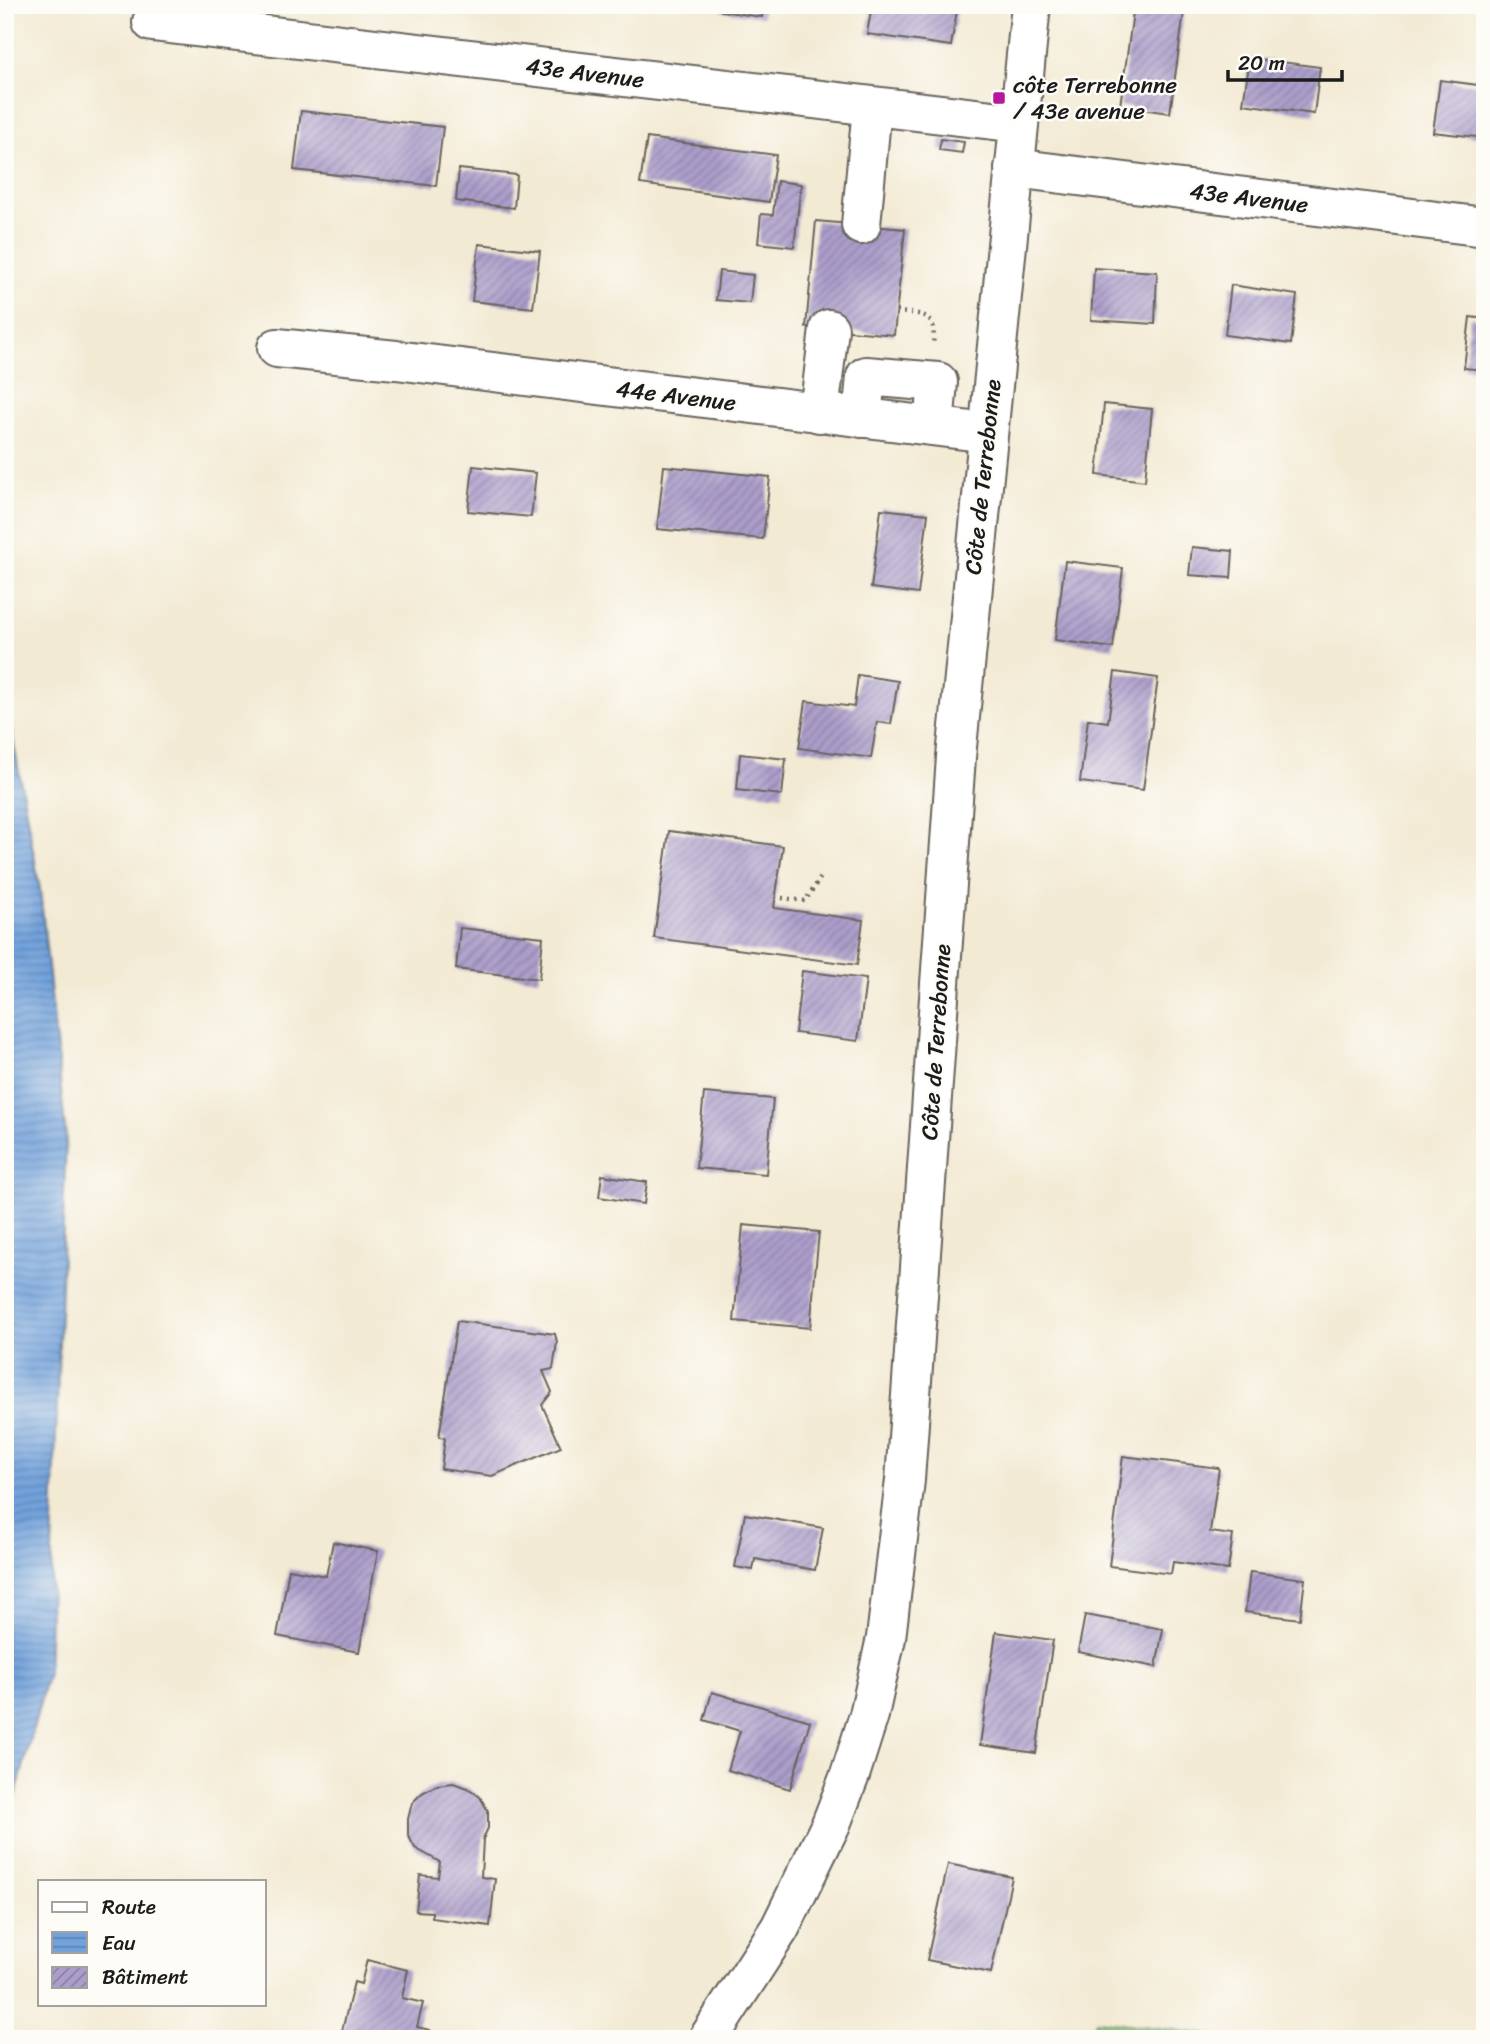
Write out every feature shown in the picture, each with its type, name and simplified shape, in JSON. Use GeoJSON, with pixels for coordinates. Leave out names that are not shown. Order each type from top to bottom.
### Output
{"type":"FeatureCollection","features":[{"type":"Feature","properties":{"kind":"main road","name":"Côte de Terrebonne"},"geometry":{"type":"LineString","coordinates":[[708,2039],[780,1928],[831,1824],[869,1716],[886,1638],[905,1480],[955,770],[1031,5]]}},
{"type":"Feature","properties":{"kind":"main road","name":"43e Avenue"},"geometry":{"type":"LineString","coordinates":[[152,22],[1019,123]]}},
{"type":"Feature","properties":{"kind":"main road"},"geometry":{"type":"LineString","coordinates":[[861,225],[872,107]]}},
{"type":"Feature","properties":{"kind":"main road","name":"43e Avenue"},"geometry":{"type":"LineString","coordinates":[[1014,168],[1485,227]]}},
{"type":"Feature","properties":{"kind":"main road"},"geometry":{"type":"LineString","coordinates":[[819,413],[829,329]]}},
{"type":"Feature","properties":{"kind":"main road","name":"44e Avenue"},"geometry":{"type":"LineString","coordinates":[[276,348],[988,433]]}},
{"type":"Feature","properties":{"kind":"path"},"geometry":{"type":"LineString","coordinates":[[896,312],[918,314],[930,319],[935,328],[934,339]]}},
{"type":"Feature","properties":{"kind":"path"},"geometry":{"type":"LineString","coordinates":[[775,897],[804,901],[821,877]]}},
{"type":"Feature","properties":{"kind":"green space"},"geometry":{"type":"Polygon","coordinates":[[[1096,2020],[1239,2039],[1092,2039],[1096,2020]]]}},
{"type":"Feature","properties":{"kind":"water"},"geometry":{"type":"Polygon","coordinates":[[[5,695],[40,889],[66,1137],[48,1672],[5,1837],[5,695]]]}},
{"type":"Feature","properties":{"kind":"building"},"geometry":{"type":"Polygon","coordinates":[[[722,5],[764,5],[762,17],[721,11],[722,5]]]}},
{"type":"Feature","properties":{"kind":"building"},"geometry":{"type":"Polygon","coordinates":[[[872,5],[958,5],[951,46],[867,34],[872,5]]]}},
{"type":"Feature","properties":{"kind":"building"},"geometry":{"type":"Polygon","coordinates":[[[1134,5],[1185,5],[1170,113],[1120,106],[1134,5]]]}},
{"type":"Feature","properties":{"kind":"building"},"geometry":{"type":"Polygon","coordinates":[[[1250,58],[1320,67],[1314,114],[1243,104],[1250,58]]]}},
{"type":"Feature","properties":{"kind":"building"},"geometry":{"type":"Polygon","coordinates":[[[1440,80],[1485,86],[1485,138],[1433,132],[1440,80]]]}},
{"type":"Feature","properties":{"kind":"building"},"geometry":{"type":"Polygon","coordinates":[[[301,111],[443,127],[436,186],[294,170],[301,111]]]}},
{"type":"Feature","properties":{"kind":"building"},"geometry":{"type":"Polygon","coordinates":[[[647,138],[776,155],[769,202],[640,184],[647,138]]]}},
{"type":"Feature","properties":{"kind":"building"},"geometry":{"type":"Polygon","coordinates":[[[941,139],[964,142],[962,153],[939,150],[941,139]]]}},
{"type":"Feature","properties":{"kind":"building"},"geometry":{"type":"Polygon","coordinates":[[[459,169],[517,175],[514,208],[456,201],[459,169]]]}},
{"type":"Feature","properties":{"kind":"building"},"geometry":{"type":"Polygon","coordinates":[[[777,181],[801,184],[794,247],[758,243],[761,214],[773,215],[777,181]]]}},
{"type":"Feature","properties":{"kind":"building"},"geometry":{"type":"Polygon","coordinates":[[[816,221],[905,229],[894,335],[806,327],[816,221]]]}},
{"type":"Feature","properties":{"kind":"building"},"geometry":{"type":"Polygon","coordinates":[[[479,244],[540,251],[533,308],[472,301],[479,244]]]}},
{"type":"Feature","properties":{"kind":"building"},"geometry":{"type":"Polygon","coordinates":[[[1094,268],[1157,272],[1155,324],[1091,320],[1094,268]]]}},
{"type":"Feature","properties":{"kind":"building"},"geometry":{"type":"Polygon","coordinates":[[[719,271],[753,275],[750,303],[716,300],[719,271]]]}},
{"type":"Feature","properties":{"kind":"building"},"geometry":{"type":"Polygon","coordinates":[[[1231,285],[1297,295],[1291,344],[1225,335],[1231,285]]]}},
{"type":"Feature","properties":{"kind":"building"},"geometry":{"type":"Polygon","coordinates":[[[1470,317],[1485,319],[1485,370],[1464,368],[1470,317]]]}},
{"type":"Feature","properties":{"kind":"building"},"geometry":{"type":"Polygon","coordinates":[[[1104,404],[1152,409],[1145,481],[1097,475],[1104,404]]]}},
{"type":"Feature","properties":{"kind":"building"},"geometry":{"type":"Polygon","coordinates":[[[473,466],[536,473],[531,517],[468,511],[473,466]]]}},
{"type":"Feature","properties":{"kind":"building"},"geometry":{"type":"Polygon","coordinates":[[[664,466],[770,477],[763,539],[657,529],[664,466]]]}},
{"type":"Feature","properties":{"kind":"building"},"geometry":{"type":"Polygon","coordinates":[[[881,509],[928,514],[918,594],[871,588],[881,509]]]}},
{"type":"Feature","properties":{"kind":"building"},"geometry":{"type":"Polygon","coordinates":[[[1192,547],[1233,551],[1231,578],[1189,575],[1192,547]]]}},
{"type":"Feature","properties":{"kind":"building"},"geometry":{"type":"Polygon","coordinates":[[[1065,561],[1123,568],[1113,648],[1055,640],[1065,561]]]}},
{"type":"Feature","properties":{"kind":"building"},"geometry":{"type":"Polygon","coordinates":[[[1115,672],[1158,678],[1143,790],[1080,782],[1088,719],[1108,722],[1115,672]]]}},
{"type":"Feature","properties":{"kind":"building"},"geometry":{"type":"Polygon","coordinates":[[[858,675],[898,681],[891,724],[877,722],[871,758],[799,748],[806,701],[854,707],[858,675]]]}},
{"type":"Feature","properties":{"kind":"building"},"geometry":{"type":"Polygon","coordinates":[[[740,754],[786,759],[782,795],[737,790],[740,754]]]}},
{"type":"Feature","properties":{"kind":"building"},"geometry":{"type":"Polygon","coordinates":[[[669,831],[783,846],[774,908],[863,920],[857,965],[654,938],[669,831]]]}},
{"type":"Feature","properties":{"kind":"building"},"geometry":{"type":"Polygon","coordinates":[[[460,928],[543,937],[539,979],[456,969],[460,928]]]}},
{"type":"Feature","properties":{"kind":"building"},"geometry":{"type":"Polygon","coordinates":[[[802,971],[866,979],[858,1041],[795,1033],[802,971]]]}},
{"type":"Feature","properties":{"kind":"building"},"geometry":{"type":"Polygon","coordinates":[[[704,1093],[773,1099],[766,1174],[696,1168],[704,1093]]]}},
{"type":"Feature","properties":{"kind":"building"},"geometry":{"type":"Polygon","coordinates":[[[602,1175],[647,1182],[644,1204],[599,1197],[602,1175]]]}},
{"type":"Feature","properties":{"kind":"building"},"geometry":{"type":"Polygon","coordinates":[[[743,1225],[819,1232],[810,1328],[734,1321],[743,1225]]]}},
{"type":"Feature","properties":{"kind":"building"},"geometry":{"type":"Polygon","coordinates":[[[457,1321],[555,1334],[557,1342],[553,1369],[543,1371],[552,1392],[542,1405],[561,1447],[492,1476],[441,1469],[445,1438],[439,1437],[457,1321]]]}},
{"type":"Feature","properties":{"kind":"building"},"geometry":{"type":"Polygon","coordinates":[[[1123,1456],[1219,1468],[1210,1532],[1233,1535],[1228,1570],[1173,1562],[1171,1574],[1109,1566],[1123,1456]]]}},
{"type":"Feature","properties":{"kind":"building"},"geometry":{"type":"Polygon","coordinates":[[[745,1514],[823,1528],[815,1570],[755,1559],[753,1570],[735,1567],[745,1514]]]}},
{"type":"Feature","properties":{"kind":"building"},"geometry":{"type":"Polygon","coordinates":[[[333,1542],[378,1551],[359,1652],[277,1636],[289,1569],[326,1576],[333,1542]]]}},
{"type":"Feature","properties":{"kind":"building"},"geometry":{"type":"Polygon","coordinates":[[[1250,1572],[1305,1579],[1300,1619],[1245,1612],[1250,1572]]]}},
{"type":"Feature","properties":{"kind":"building"},"geometry":{"type":"Polygon","coordinates":[[[1085,1615],[1163,1629],[1156,1667],[1078,1652],[1085,1615]]]}},
{"type":"Feature","properties":{"kind":"building"},"geometry":{"type":"Polygon","coordinates":[[[996,1632],[1053,1640],[1036,1753],[980,1745],[996,1632]]]}},
{"type":"Feature","properties":{"kind":"building"},"geometry":{"type":"Polygon","coordinates":[[[712,1692],[810,1721],[790,1789],[728,1770],[740,1731],[704,1720],[712,1692]]]}},
{"type":"Feature","properties":{"kind":"building"},"geometry":{"type":"Polygon","coordinates":[[[453,1783],[468,1788],[480,1797],[488,1811],[481,1877],[495,1879],[490,1926],[432,1918],[432,1912],[416,1911],[420,1875],[438,1877],[440,1862],[415,1848],[408,1835],[412,1803],[422,1793],[437,1785],[453,1783]]]}},
{"type":"Feature","properties":{"kind":"building"},"geometry":{"type":"Polygon","coordinates":[[[948,1864],[1012,1877],[991,1973],[927,1960],[948,1864]]]}},
{"type":"Feature","properties":{"kind":"building"},"geometry":{"type":"Polygon","coordinates":[[[367,1960],[408,1970],[402,1998],[423,2003],[417,2027],[430,2030],[428,2039],[340,2039],[354,1982],[361,1984],[367,1960]]]}},
{"type":"Feature","properties":{"kind":"place","name":"côte Terrebonne / 43e avenue"},"geometry":{"type":"Point","coordinates":[999,98]}}]}
